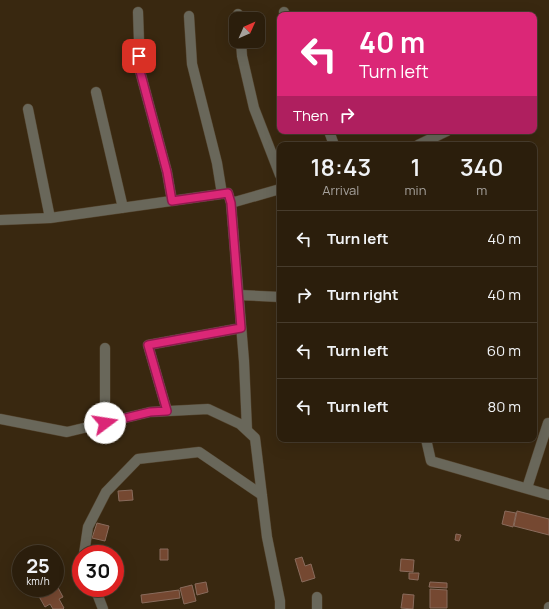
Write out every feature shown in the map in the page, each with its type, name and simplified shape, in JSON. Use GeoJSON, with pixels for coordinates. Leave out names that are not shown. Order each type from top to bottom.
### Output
{"type":"FeatureCollection","features":[{"type":"Feature","properties":{"kind":"street"},"geometry":{"type":"LineString","coordinates":[[138,12],[140,71],[167,172],[172,201]]}},
{"type":"Feature","properties":{"kind":"street"},"geometry":{"type":"LineString","coordinates":[[189,16],[192,64],[217,162],[222,194]]}},
{"type":"Feature","properties":{"kind":"street"},"geometry":{"type":"LineString","coordinates":[[241,48],[254,108],[277,166]]}},
{"type":"Feature","properties":{"kind":"street"},"geometry":{"type":"LineString","coordinates":[[96,92],[122,208]]}},
{"type":"Feature","properties":{"kind":"street"},"geometry":{"type":"LineString","coordinates":[[28,109],[50,218]]}},
{"type":"Feature","properties":{"kind":"street"},"geometry":{"type":"LineString","coordinates":[[424,142],[441,134]]}},
{"type":"Feature","properties":{"kind":"street"},"geometry":{"type":"LineString","coordinates":[[231,203],[277,190]]}},
{"type":"Feature","properties":{"kind":"street"},"geometry":{"type":"LineString","coordinates":[[0,220],[50,218],[228,193],[231,203],[239,295],[247,430]]}},
{"type":"Feature","properties":{"kind":"street"},"geometry":{"type":"LineString","coordinates":[[239,295],[277,297]]}},
{"type":"Feature","properties":{"kind":"street"},"geometry":{"type":"LineString","coordinates":[[167,411],[148,345],[241,328]]}},
{"type":"Feature","properties":{"kind":"street"},"geometry":{"type":"LineString","coordinates":[[105,348],[105,423]]}},
{"type":"Feature","properties":{"kind":"street"},"geometry":{"type":"LineString","coordinates":[[0,419],[67,432],[150,412],[208,409],[240,424],[255,438],[267,537],[280,601],[280,609]]}},
{"type":"Feature","properties":{"kind":"street"},"geometry":{"type":"LineString","coordinates":[[527,488],[548,423]]}},
{"type":"Feature","properties":{"kind":"street"},"geometry":{"type":"LineString","coordinates":[[427,442],[431,461],[549,495]]}},
{"type":"Feature","properties":{"kind":"street"},"geometry":{"type":"LineString","coordinates":[[85,545],[88,527],[106,492],[138,459],[199,452],[262,494]]}},
{"type":"Feature","properties":{"kind":"street"},"geometry":{"type":"LineString","coordinates":[[98,597],[103,609]]}},
{"type":"Feature","properties":{"kind":"street"},"geometry":{"type":"LineString","coordinates":[[317,597],[317,609]]}},
{"type":"Feature","properties":{"kind":"building"},"geometry":{"type":"Polygon","coordinates":[[[132,490],[133,500],[119,501],[118,491],[132,490]]]}},
{"type":"Feature","properties":{"kind":"building"},"geometry":{"type":"Polygon","coordinates":[[[505,511],[516,513],[513,527],[502,524],[505,511]]]}},
{"type":"Feature","properties":{"kind":"building"},"geometry":{"type":"Polygon","coordinates":[[[517,511],[549,519],[549,535],[514,526],[517,511]]]}},
{"type":"Feature","properties":{"kind":"building"},"geometry":{"type":"Polygon","coordinates":[[[97,523],[109,526],[105,541],[92,538],[97,523]]]}},
{"type":"Feature","properties":{"kind":"building"},"geometry":{"type":"Polygon","coordinates":[[[456,534],[461,535],[459,541],[455,540],[456,534]]]}},
{"type":"Feature","properties":{"kind":"building"},"geometry":{"type":"Polygon","coordinates":[[[160,549],[168,549],[168,560],[160,560],[160,549]]]}},
{"type":"Feature","properties":{"kind":"building"},"geometry":{"type":"Polygon","coordinates":[[[302,557],[305,566],[311,564],[315,578],[302,582],[295,559],[302,557]]]}},
{"type":"Feature","properties":{"kind":"building"},"geometry":{"type":"Polygon","coordinates":[[[401,559],[414,560],[413,572],[400,571],[401,559]]]}},
{"type":"Feature","properties":{"kind":"building"},"geometry":{"type":"Polygon","coordinates":[[[409,573],[419,573],[418,580],[409,579],[409,573]]]}},
{"type":"Feature","properties":{"kind":"building"},"geometry":{"type":"Polygon","coordinates":[[[206,582],[208,592],[197,595],[195,584],[206,582]]]}},
{"type":"Feature","properties":{"kind":"building"},"geometry":{"type":"Polygon","coordinates":[[[430,582],[447,583],[447,588],[429,587],[430,582]]]}},
{"type":"Feature","properties":{"kind":"building"},"geometry":{"type":"Polygon","coordinates":[[[192,585],[196,601],[184,604],[180,588],[192,585]]]}},
{"type":"Feature","properties":{"kind":"building"},"geometry":{"type":"Polygon","coordinates":[[[430,589],[447,590],[447,608],[430,608],[430,589]]]}},
{"type":"Feature","properties":{"kind":"building"},"geometry":{"type":"Polygon","coordinates":[[[179,590],[180,598],[142,603],[141,595],[179,590]]]}},
{"type":"Feature","properties":{"kind":"building"},"geometry":{"type":"Polygon","coordinates":[[[403,594],[414,595],[413,609],[401,608],[403,594]]]}},
{"type":"Feature","properties":{"kind":"building"},"geometry":{"type":"Polygon","coordinates":[[[39,597],[63,597],[59,599],[64,608],[63,609],[53,609],[50,604],[45,607],[39,597]]]}},
{"type":"Feature","properties":{"kind":"route"},"geometry":{"type":"LineString","coordinates":[[105,423],[150,412],[167,411],[148,345],[241,328],[231,203],[228,193],[172,201],[167,172],[140,71],[139,56]]}}]}
